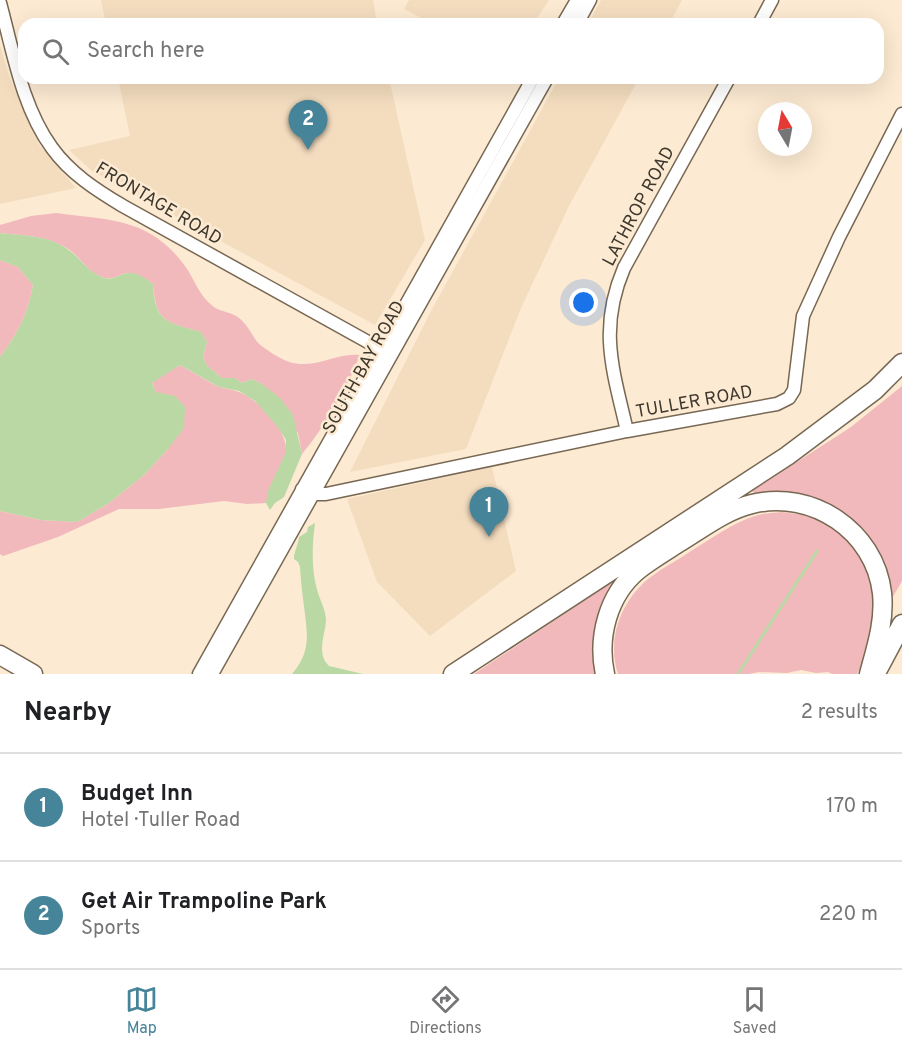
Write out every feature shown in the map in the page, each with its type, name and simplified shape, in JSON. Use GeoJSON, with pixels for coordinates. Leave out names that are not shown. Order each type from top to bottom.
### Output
{"type":"FeatureCollection","features":[{"type":"Feature","properties":{"kind":"highway"},"geometry":{"type":"LineString","coordinates":[[453,674],[787,456],[875,390],[902,363]]}},
{"type":"Feature","properties":{"kind":"highway"},"geometry":{"type":"LineString","coordinates":[[605,674],[602,657],[605,625],[611,607],[629,579],[649,563],[715,520],[751,504],[776,500],[812,506],[832,516],[852,532],[872,561],[880,582],[882,616],[869,674]]}},
{"type":"Feature","properties":{"kind":"highway"},"geometry":{"type":"LineString","coordinates":[[876,674],[902,624]]}},
{"type":"Feature","properties":{"kind":"highway"},"geometry":{"type":"LineString","coordinates":[[0,655],[33,674]]}},
{"type":"Feature","properties":{"kind":"street"},"geometry":{"type":"LineString","coordinates":[[566,18],[577,0]]}},
{"type":"Feature","properties":{"kind":"street"},"geometry":{"type":"LineString","coordinates":[[580,18],[590,0]]}},
{"type":"Feature","properties":{"kind":"street"},"geometry":{"type":"LineString","coordinates":[[762,18],[772,0]]}},
{"type":"Feature","properties":{"kind":"street","name":"FRONTAGE ROAD"},"geometry":{"type":"LineString","coordinates":[[0,3],[18,67]]}},
{"type":"Feature","properties":{"kind":"street","name":"FRONTAGE ROAD"},"geometry":{"type":"LineString","coordinates":[[23,84],[38,126],[52,148],[77,175],[97,190],[123,207],[386,351]]}},
{"type":"Feature","properties":{"kind":"street","name":"SOUTH BAY ROAD"},"geometry":{"type":"LineString","coordinates":[[212,674],[530,84]]}},
{"type":"Feature","properties":{"kind":"street","name":"SOUTH BAY ROAD"},"geometry":{"type":"LineString","coordinates":[[386,351],[543,84]]}},
{"type":"Feature","properties":{"kind":"street","name":"LATHROP ROAD"},"geometry":{"type":"LineString","coordinates":[[627,431],[610,357],[608,335],[610,308],[624,268],[726,84]]}},
{"type":"Feature","properties":{"kind":"street","name":"TULLER ROAD"},"geometry":{"type":"LineString","coordinates":[[308,492],[326,494],[627,431],[777,404],[789,398],[794,390],[802,316],[839,237],[902,114]]}},
{"type":"Feature","properties":{"kind":"street","name":"SOUTH BAY ROAD"},"geometry":{"type":"LineString","coordinates":[[199,674],[308,492]]}},
{"type":"Feature","properties":{"kind":"shaded area"},"geometry":{"type":"Polygon","coordinates":[[[101,0],[373,0],[376,18],[105,18],[101,0]]]}},
{"type":"Feature","properties":{"kind":"shaded area"},"geometry":{"type":"Polygon","coordinates":[[[409,0],[549,0],[537,18],[421,18],[404,9],[409,0]]]}},
{"type":"Feature","properties":{"kind":"shaded area"},"geometry":{"type":"Polygon","coordinates":[[[601,0],[682,0],[672,18],[591,18],[601,0]]]}},
{"type":"Feature","properties":{"kind":"shaded area"},"geometry":{"type":"Polygon","coordinates":[[[0,46],[9,76],[40,146],[76,188],[0,204],[0,46]]]}},
{"type":"Feature","properties":{"kind":"shaded area"},"geometry":{"type":"Polygon","coordinates":[[[119,84],[390,84],[425,240],[375,325],[92,171],[69,150],[130,136],[119,84]]]}},
{"type":"Feature","properties":{"kind":"shaded area"},"geometry":{"type":"Polygon","coordinates":[[[556,84],[636,84],[569,206],[521,308],[466,449],[350,472],[430,313],[556,84]]]}},
{"type":"Feature","properties":{"kind":"shaded area"},"geometry":{"type":"Polygon","coordinates":[[[56,213],[128,224],[158,238],[185,266],[209,303],[239,318],[258,343],[285,361],[308,364],[342,356],[360,355],[335,407],[302,454],[298,433],[262,384],[252,379],[242,383],[235,378],[222,378],[207,366],[203,356],[207,342],[201,332],[171,323],[160,314],[154,297],[153,284],[134,273],[111,278],[99,276],[73,252],[60,244],[36,237],[0,233],[0,225],[31,216],[56,213]]]}},
{"type":"Feature","properties":{"kind":"shaded area"},"geometry":{"type":"Polygon","coordinates":[[[0,233],[37,237],[54,242],[70,251],[97,275],[106,278],[135,273],[144,278],[153,284],[157,307],[165,319],[179,326],[201,332],[207,342],[203,356],[207,366],[222,378],[235,378],[242,383],[252,379],[280,398],[293,415],[302,454],[284,497],[270,510],[266,503],[268,491],[285,454],[286,440],[277,426],[255,401],[239,391],[219,387],[180,365],[152,383],[156,392],[175,396],[185,407],[184,428],[144,475],[109,503],[77,522],[41,520],[0,511],[0,357],[21,323],[33,285],[18,267],[0,260],[0,233]]]}},
{"type":"Feature","properties":{"kind":"shaded area"},"geometry":{"type":"Polygon","coordinates":[[[0,260],[18,267],[33,285],[21,323],[0,357],[0,260]]]}},
{"type":"Feature","properties":{"kind":"shaded area"},"geometry":{"type":"Polygon","coordinates":[[[180,365],[217,386],[247,396],[263,408],[277,425],[286,451],[266,503],[247,504],[224,501],[159,509],[119,509],[58,537],[3,556],[0,554],[0,511],[41,520],[77,522],[109,503],[144,475],[168,449],[175,396],[156,393],[152,382],[180,365]]]}},
{"type":"Feature","properties":{"kind":"shaded area"},"geometry":{"type":"Polygon","coordinates":[[[902,386],[902,581],[887,607],[875,550],[865,531],[844,514],[756,495],[752,491],[851,427],[902,386]]]}},
{"type":"Feature","properties":{"kind":"shaded area"},"geometry":{"type":"Polygon","coordinates":[[[492,467],[516,571],[430,636],[377,582],[347,499],[492,467]]]}},
{"type":"Feature","properties":{"kind":"shaded area"},"geometry":{"type":"Polygon","coordinates":[[[782,512],[813,517],[830,524],[844,535],[868,564],[875,596],[876,622],[869,648],[857,674],[816,673],[801,670],[787,673],[749,674],[618,674],[614,647],[619,620],[625,607],[641,585],[730,527],[758,515],[782,512]]]}},
{"type":"Feature","properties":{"kind":"shaded area"},"geometry":{"type":"Polygon","coordinates":[[[315,523],[314,576],[326,621],[322,644],[323,656],[329,666],[363,674],[292,674],[303,657],[307,642],[300,567],[294,556],[299,537],[315,523]]]}},
{"type":"Feature","properties":{"kind":"shaded area"},"geometry":{"type":"Polygon","coordinates":[[[623,575],[599,674],[474,674],[623,575]]]}},
{"type":"Feature","properties":{"kind":"waterway"},"geometry":{"type":"LineString","coordinates":[[738,674],[817,551]]}},
{"type":"Feature","properties":{"kind":"place","name":"Get Air Trampoline Park"},"geometry":{"type":"Point","coordinates":[308,150]}},
{"type":"Feature","properties":{"kind":"place","name":"Budget Inn"},"geometry":{"type":"Point","coordinates":[489,537]}}]}
